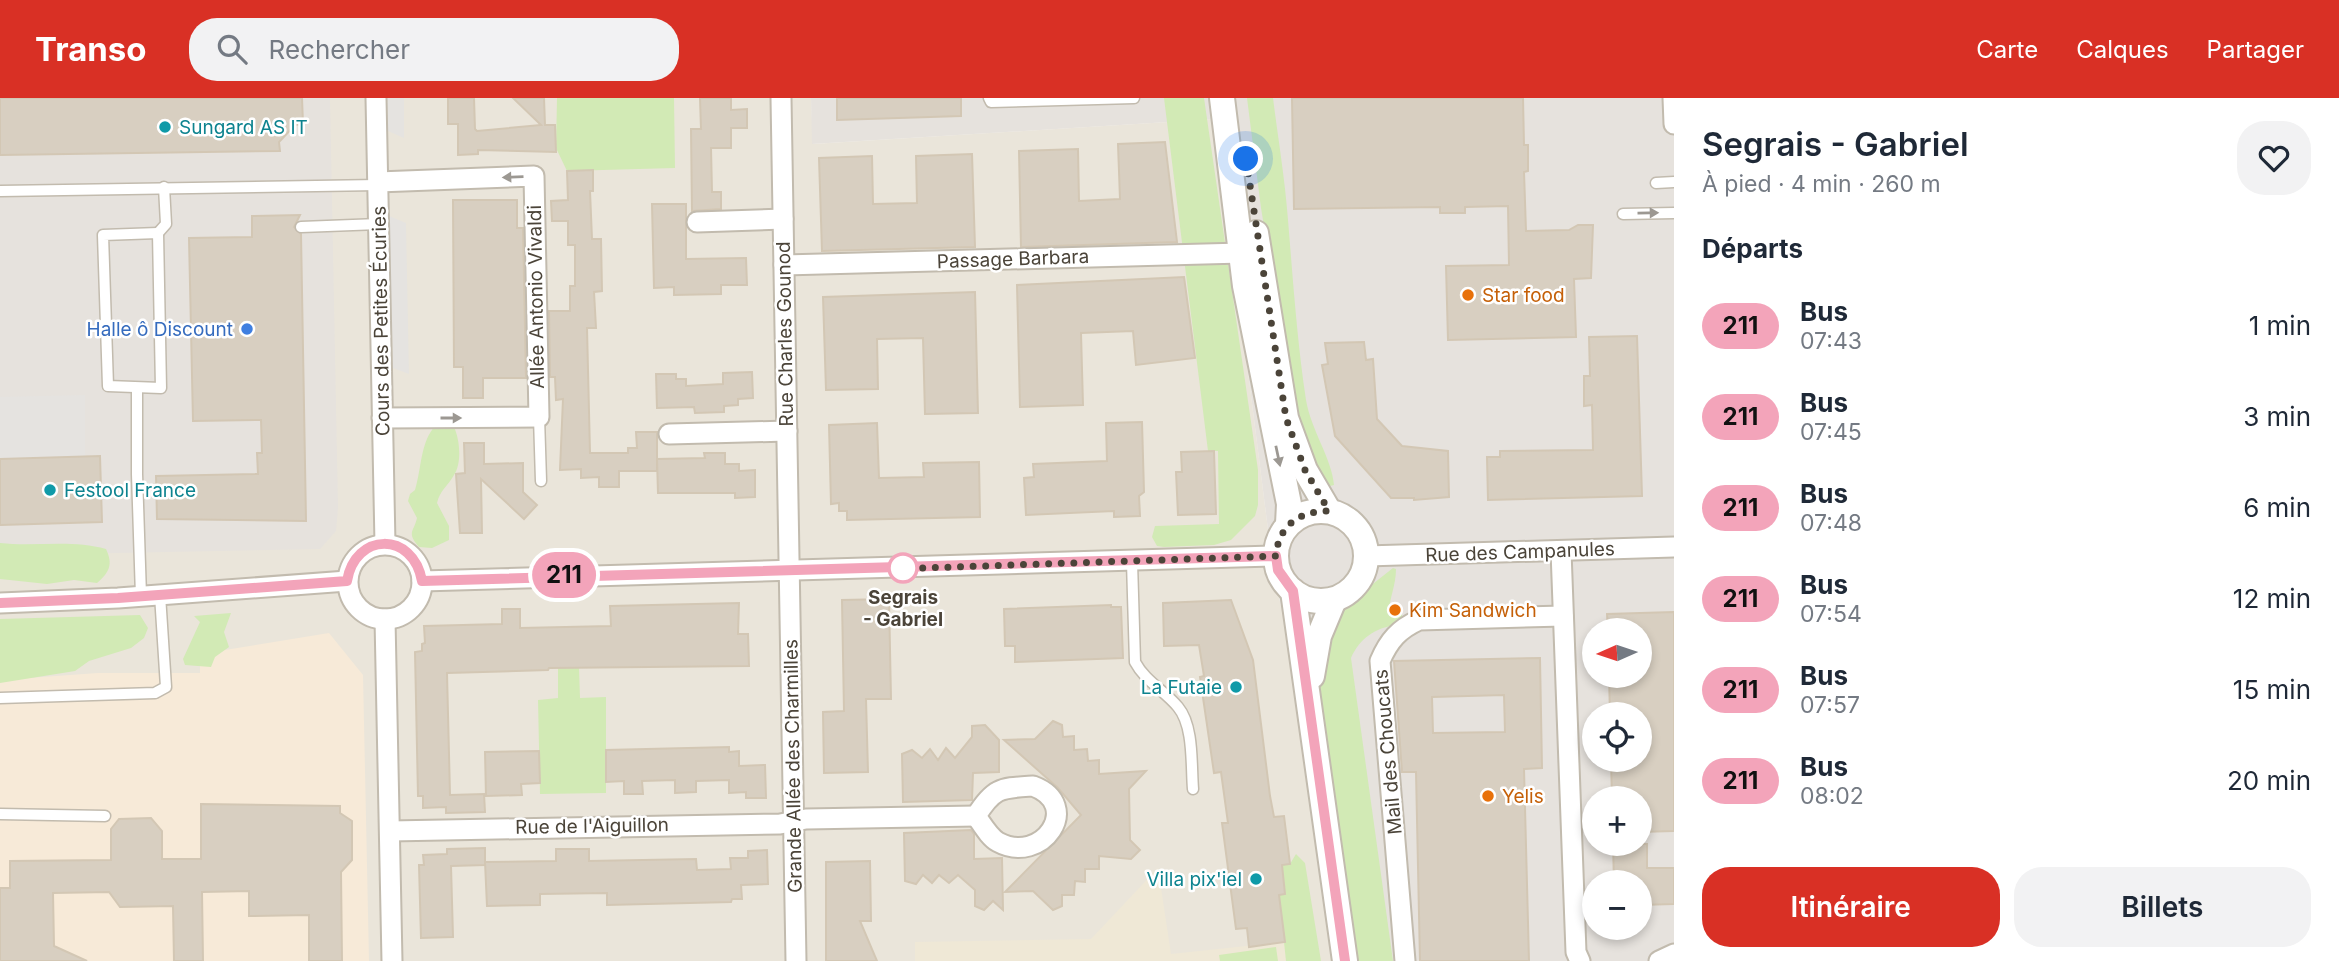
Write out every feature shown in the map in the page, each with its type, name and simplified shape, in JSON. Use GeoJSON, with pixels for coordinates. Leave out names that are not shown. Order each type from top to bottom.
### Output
{"type":"FeatureCollection","features":[{"type":"Feature","properties":{"kind":"street","name":"Cours des Petites Écuries"},"geometry":{"type":"LineString","coordinates":[[376,98],[385,544]]}},
{"type":"Feature","properties":{"kind":"street","name":"Rue Charles Gounod"},"geometry":{"type":"LineString","coordinates":[[781,98],[789,571]]}},
{"type":"Feature","properties":{"kind":"street"},"geometry":{"type":"LineString","coordinates":[[1223,98],[1242,253],[1268,407],[1289,504],[1288,524],[1277,545],[1278,570],[1293,591],[1305,599],[1334,600]]}},
{"type":"Feature","properties":{"kind":"street"},"geometry":{"type":"LineString","coordinates":[[1238,98],[1263,286],[1286,418],[1305,470],[1329,511],[1351,522],[1365,544],[1366,556],[1357,583],[1334,600],[1319,636],[1312,670],[1310,718]]}},
{"type":"Feature","properties":{"kind":"street"},"geometry":{"type":"LineString","coordinates":[[1673,98],[1674,124]]}},
{"type":"Feature","properties":{"kind":"street","name":"Allée Antonio Vivaldi"},"geometry":{"type":"LineString","coordinates":[[378,183],[534,176],[539,417],[382,418]]}},
{"type":"Feature","properties":{"kind":"street"},"geometry":{"type":"LineString","coordinates":[[697,222],[783,219]]}},
{"type":"Feature","properties":{"kind":"street","name":"Passage Barbara"},"geometry":{"type":"LineString","coordinates":[[784,265],[1242,253]]}},
{"type":"Feature","properties":{"kind":"street"},"geometry":{"type":"LineString","coordinates":[[669,434],[787,431]]}},
{"type":"Feature","properties":{"kind":"street"},"geometry":{"type":"LineString","coordinates":[[1288,524],[1300,515],[1329,511]]}},
{"type":"Feature","properties":{"kind":"street"},"geometry":{"type":"LineString","coordinates":[[385,544],[396,545],[415,559],[422,581],[418,600],[412,608],[395,618],[385,619],[373,618],[354,604],[347,581],[354,559],[363,551],[385,544]]}},
{"type":"Feature","properties":{"kind":"street","name":"Rue des Campanules"},"geometry":{"type":"LineString","coordinates":[[1366,556],[1674,547]]}},
{"type":"Feature","properties":{"kind":"street"},"geometry":{"type":"LineString","coordinates":[[1560,551],[1576,952],[1580,961]]}},
{"type":"Feature","properties":{"kind":"street"},"geometry":{"type":"LineString","coordinates":[[422,581],[1276,556]]}},
{"type":"Feature","properties":{"kind":"street","name":"Grande Allée des Charmilles"},"geometry":{"type":"LineString","coordinates":[[789,571],[796,961]]}},
{"type":"Feature","properties":{"kind":"street"},"geometry":{"type":"LineString","coordinates":[[0,603],[151,596],[347,581]]}},
{"type":"Feature","properties":{"kind":"street"},"geometry":{"type":"LineString","coordinates":[[1293,591],[1345,961]]}},
{"type":"Feature","properties":{"kind":"street","name":"Mail des Choucats"},"geometry":{"type":"LineString","coordinates":[[1405,961],[1380,661],[1389,641],[1405,626],[1419,620],[1563,616]]}},
{"type":"Feature","properties":{"kind":"street"},"geometry":{"type":"LineString","coordinates":[[385,619],[392,961]]}},
{"type":"Feature","properties":{"kind":"street","name":"Rue de l'Aiguillon"},"geometry":{"type":"LineString","coordinates":[[390,831],[976,816]]}},
{"type":"Feature","properties":{"kind":"street"},"geometry":{"type":"LineString","coordinates":[[1658,961],[1674,954]]}},
{"type":"Feature","properties":{"kind":"lane"},"geometry":{"type":"LineString","coordinates":[[989,98],[991,102],[1134,98]]}},
{"type":"Feature","properties":{"kind":"lane"},"geometry":{"type":"LineString","coordinates":[[1656,183],[1674,182]]}},
{"type":"Feature","properties":{"kind":"lane"},"geometry":{"type":"LineString","coordinates":[[0,191],[378,183]]}},
{"type":"Feature","properties":{"kind":"lane"},"geometry":{"type":"LineString","coordinates":[[158,233],[103,235],[108,386],[130,385],[137,390],[161,388],[158,233],[166,224],[164,187]]}},
{"type":"Feature","properties":{"kind":"lane"},"geometry":{"type":"LineString","coordinates":[[1623,214],[1674,213]]}},
{"type":"Feature","properties":{"kind":"lane"},"geometry":{"type":"LineString","coordinates":[[301,227],[379,224]]}},
{"type":"Feature","properties":{"kind":"lane"},"geometry":{"type":"LineString","coordinates":[[0,698],[155,693],[166,687],[151,596],[136,474],[137,390]]}},
{"type":"Feature","properties":{"kind":"lane"},"geometry":{"type":"LineString","coordinates":[[539,417],[541,481]]}},
{"type":"Feature","properties":{"kind":"lane"},"geometry":{"type":"LineString","coordinates":[[1132,562],[1135,662],[1140,672],[1180,709],[1188,732],[1193,789]]}},
{"type":"Feature","properties":{"kind":"lane"},"geometry":{"type":"LineString","coordinates":[[0,814],[105,816]]}},
{"type":"Feature","properties":{"kind":"shaded area"},"geometry":{"type":"Polygon","coordinates":[[[0,98],[811,98],[813,144],[1216,119],[1274,577],[1367,961],[0,961],[0,98]]]}},
{"type":"Feature","properties":{"kind":"shaded area"},"geometry":{"type":"Polygon","coordinates":[[[0,98],[330,98],[338,508],[336,531],[320,549],[64,554],[0,548],[0,98]]]}},
{"type":"Feature","properties":{"kind":"shaded area"},"geometry":{"type":"Polygon","coordinates":[[[387,98],[404,98],[404,138],[388,131],[387,98]]]}},
{"type":"Feature","properties":{"kind":"shaded area"},"geometry":{"type":"Polygon","coordinates":[[[811,98],[1674,98],[1674,961],[1367,961],[1274,577],[1216,119],[812,144],[811,98]]]}},
{"type":"Feature","properties":{"kind":"shaded area"},"geometry":{"type":"Polygon","coordinates":[[[389,216],[406,223],[409,374],[393,368],[389,216]]]}},
{"type":"Feature","properties":{"kind":"shaded area"},"geometry":{"type":"Polygon","coordinates":[[[85,395],[85,457],[0,459],[0,397],[85,395]]]}},
{"type":"Feature","properties":{"kind":"shaded area"},"geometry":{"type":"Polygon","coordinates":[[[329,633],[363,675],[369,961],[0,961],[0,680],[98,673],[200,673],[200,654],[329,633]]]}},
{"type":"Feature","properties":{"kind":"shaded area"},"geometry":{"type":"Polygon","coordinates":[[[1158,868],[1171,954],[1285,942],[1286,961],[915,961],[915,942],[1091,939],[1158,868]]]}},
{"type":"Feature","properties":{"kind":"green space"},"geometry":{"type":"Polygon","coordinates":[[[557,98],[674,98],[675,168],[567,171],[556,148],[557,98]]]}},
{"type":"Feature","properties":{"kind":"green space"},"geometry":{"type":"Polygon","coordinates":[[[1164,98],[1204,98],[1258,470],[1258,505],[1255,516],[1231,540],[1214,545],[1164,547],[1157,546],[1152,537],[1155,526],[1219,524],[1218,451],[1208,451],[1164,98]]]}},
{"type":"Feature","properties":{"kind":"green space"},"geometry":{"type":"Polygon","coordinates":[[[1247,98],[1273,98],[1306,400],[1332,475],[1334,485],[1330,486],[1317,471],[1295,414],[1261,208],[1247,98]]]}},
{"type":"Feature","properties":{"kind":"green space"},"geometry":{"type":"Polygon","coordinates":[[[436,425],[454,427],[459,445],[457,470],[437,503],[449,526],[449,540],[432,548],[419,547],[412,535],[417,518],[408,501],[415,490],[427,439],[436,425]]]}},
{"type":"Feature","properties":{"kind":"green space"},"geometry":{"type":"Polygon","coordinates":[[[0,543],[93,546],[106,549],[109,568],[97,583],[74,580],[47,584],[0,579],[0,543]]]}},
{"type":"Feature","properties":{"kind":"green space"},"geometry":{"type":"Polygon","coordinates":[[[1393,568],[1396,569],[1396,575],[1389,614],[1402,614],[1402,619],[1396,625],[1369,635],[1351,658],[1393,961],[1356,961],[1318,680],[1320,660],[1345,606],[1393,568]]]}},
{"type":"Feature","properties":{"kind":"green space"},"geometry":{"type":"Polygon","coordinates":[[[231,613],[224,632],[229,647],[215,657],[211,667],[185,665],[183,659],[200,622],[194,616],[231,613]]]}},
{"type":"Feature","properties":{"kind":"green space"},"geometry":{"type":"Polygon","coordinates":[[[140,615],[148,628],[144,638],[131,648],[89,661],[75,671],[0,683],[0,619],[140,615]]]}},
{"type":"Feature","properties":{"kind":"green space"},"geometry":{"type":"Polygon","coordinates":[[[558,646],[579,667],[580,698],[606,697],[606,793],[540,794],[538,700],[558,698],[558,646]]]}},
{"type":"Feature","properties":{"kind":"green space"},"geometry":{"type":"Polygon","coordinates":[[[1296,854],[1305,863],[1321,961],[1286,961],[1279,895],[1285,893],[1282,865],[1290,864],[1296,854]]]}},
{"type":"Feature","properties":{"kind":"green space"},"geometry":{"type":"Polygon","coordinates":[[[1276,947],[1278,961],[1220,961],[1219,955],[1276,947]]]}},
{"type":"Feature","properties":{"kind":"building","name":"Sungard AS IT"},"geometry":{"type":"Polygon","coordinates":[[[0,98],[302,98],[303,124],[295,125],[279,142],[280,151],[0,155],[0,98]]]}},
{"type":"Feature","properties":{"kind":"building"},"geometry":{"type":"Polygon","coordinates":[[[448,98],[474,98],[477,131],[541,125],[513,98],[544,98],[545,125],[555,125],[556,152],[478,150],[478,154],[458,155],[458,124],[448,124],[448,98]]]}},
{"type":"Feature","properties":{"kind":"building"},"geometry":{"type":"Polygon","coordinates":[[[700,98],[731,98],[731,110],[747,109],[747,128],[731,128],[731,148],[711,148],[712,192],[721,192],[721,209],[692,211],[691,129],[701,129],[700,98]]]}},
{"type":"Feature","properties":{"kind":"building"},"geometry":{"type":"Polygon","coordinates":[[[837,98],[961,98],[961,116],[837,120],[837,98]]]}},
{"type":"Feature","properties":{"kind":"building"},"geometry":{"type":"Polygon","coordinates":[[[1292,98],[1523,98],[1524,145],[1528,145],[1528,171],[1524,172],[1526,231],[1569,230],[1578,225],[1593,225],[1591,278],[1574,279],[1576,337],[1448,340],[1446,266],[1509,265],[1508,206],[1465,207],[1465,213],[1440,213],[1440,207],[1294,209],[1292,98]]]}},
{"type":"Feature","properties":{"kind":"building"},"geometry":{"type":"Polygon","coordinates":[[[1165,142],[1177,242],[1021,247],[1019,151],[1078,149],[1079,201],[1120,199],[1118,144],[1165,142]]]}},
{"type":"Feature","properties":{"kind":"building"},"geometry":{"type":"Polygon","coordinates":[[[972,154],[975,247],[822,251],[819,158],[872,156],[873,204],[917,203],[916,156],[972,154]]]}},
{"type":"Feature","properties":{"kind":"building"},"geometry":{"type":"Polygon","coordinates":[[[593,170],[593,191],[590,191],[592,239],[601,239],[602,291],[594,292],[596,328],[587,328],[590,453],[628,453],[628,448],[637,448],[636,432],[657,432],[657,471],[619,471],[619,487],[599,487],[599,477],[581,478],[581,469],[560,470],[563,399],[556,400],[555,377],[550,377],[549,311],[570,311],[570,286],[575,286],[575,245],[568,245],[568,221],[552,221],[551,201],[568,200],[567,171],[593,170]]]}},
{"type":"Feature","properties":{"kind":"building"},"geometry":{"type":"Polygon","coordinates":[[[453,200],[517,200],[517,228],[523,228],[526,378],[483,378],[483,398],[463,398],[463,367],[454,367],[453,200]]]}},
{"type":"Feature","properties":{"kind":"building"},"geometry":{"type":"Polygon","coordinates":[[[652,204],[686,204],[686,259],[746,258],[747,285],[721,285],[721,294],[674,295],[674,287],[654,288],[652,204]]]}},
{"type":"Feature","properties":{"kind":"building","name":"Halle ô Discount"},"geometry":{"type":"Polygon","coordinates":[[[300,215],[294,227],[301,234],[306,521],[157,519],[156,476],[258,474],[257,453],[262,453],[261,420],[193,421],[189,238],[252,237],[252,216],[300,215]]]}},
{"type":"Feature","properties":{"kind":"building"},"geometry":{"type":"Polygon","coordinates":[[[1184,277],[1195,358],[1136,365],[1133,331],[1081,333],[1083,405],[1020,407],[1017,285],[1184,277]]]}},
{"type":"Feature","properties":{"kind":"building"},"geometry":{"type":"Polygon","coordinates":[[[975,292],[978,413],[925,414],[923,338],[877,339],[878,389],[826,390],[823,297],[975,292]]]}},
{"type":"Feature","properties":{"kind":"building"},"geometry":{"type":"Polygon","coordinates":[[[1637,336],[1642,496],[1488,500],[1487,457],[1500,457],[1500,451],[1593,450],[1592,405],[1584,406],[1584,376],[1590,376],[1589,337],[1637,336]]]}},
{"type":"Feature","properties":{"kind":"building"},"geometry":{"type":"Polygon","coordinates":[[[1364,342],[1366,360],[1373,359],[1377,419],[1402,446],[1448,451],[1449,497],[1414,500],[1391,498],[1335,436],[1322,365],[1328,364],[1325,343],[1364,342]]]}},
{"type":"Feature","properties":{"kind":"building"},"geometry":{"type":"Polygon","coordinates":[[[752,372],[753,398],[738,399],[738,405],[724,406],[724,412],[695,413],[694,407],[657,408],[656,374],[676,374],[676,379],[686,379],[686,386],[723,384],[723,373],[752,372]]]}},
{"type":"Feature","properties":{"kind":"building"},"geometry":{"type":"Polygon","coordinates":[[[1142,422],[1144,492],[1139,496],[1140,516],[1114,517],[1114,511],[1026,515],[1024,478],[1034,477],[1033,464],[1107,461],[1106,423],[1142,422]]]}},
{"type":"Feature","properties":{"kind":"building"},"geometry":{"type":"Polygon","coordinates":[[[877,423],[879,478],[924,477],[923,463],[979,462],[980,517],[847,520],[847,511],[839,511],[839,503],[831,504],[829,425],[877,423]]]}},
{"type":"Feature","properties":{"kind":"building"},"geometry":{"type":"Polygon","coordinates":[[[464,443],[484,443],[484,464],[523,463],[523,492],[537,505],[524,519],[481,479],[482,533],[460,533],[456,474],[465,473],[464,443]]]}},
{"type":"Feature","properties":{"kind":"building"},"geometry":{"type":"Polygon","coordinates":[[[1214,451],[1216,514],[1178,515],[1176,472],[1182,472],[1181,452],[1214,451]]]}},
{"type":"Feature","properties":{"kind":"building"},"geometry":{"type":"Polygon","coordinates":[[[704,453],[725,453],[725,464],[739,464],[739,471],[755,470],[755,497],[735,498],[735,493],[658,493],[657,459],[705,458],[704,453]]]}},
{"type":"Feature","properties":{"kind":"building","name":"Festool France"},"geometry":{"type":"Polygon","coordinates":[[[100,456],[102,522],[0,525],[0,459],[100,456]]]}},
{"type":"Feature","properties":{"kind":"building"},"geometry":{"type":"Polygon","coordinates":[[[889,599],[891,699],[866,699],[868,772],[824,773],[823,712],[844,711],[842,600],[889,599]]]}},
{"type":"Feature","properties":{"kind":"building"},"geometry":{"type":"Polygon","coordinates":[[[1231,600],[1253,660],[1270,796],[1274,817],[1284,816],[1290,864],[1282,865],[1285,894],[1279,895],[1285,942],[1249,947],[1247,928],[1236,929],[1222,823],[1228,823],[1221,772],[1214,773],[1200,677],[1204,676],[1199,645],[1164,646],[1163,603],[1231,600]]]}},
{"type":"Feature","properties":{"kind":"building"},"geometry":{"type":"Polygon","coordinates":[[[739,603],[738,634],[748,634],[749,666],[549,668],[447,673],[450,795],[484,794],[485,812],[446,813],[446,807],[423,808],[423,796],[418,796],[415,652],[422,651],[422,644],[425,643],[424,626],[502,624],[502,609],[520,609],[520,628],[611,626],[610,606],[739,603]]]}},
{"type":"Feature","properties":{"kind":"building"},"geometry":{"type":"Polygon","coordinates":[[[1111,605],[1121,607],[1123,658],[1015,662],[1015,646],[1005,646],[1004,609],[1111,605]]]}},
{"type":"Feature","properties":{"kind":"building"},"geometry":{"type":"Polygon","coordinates":[[[1674,612],[1674,831],[1652,832],[1652,786],[1612,786],[1611,772],[1652,772],[1652,702],[1610,702],[1609,688],[1652,688],[1652,618],[1607,618],[1607,614],[1674,612]]]}},
{"type":"Feature","properties":{"kind":"building"},"geometry":{"type":"Polygon","coordinates":[[[1540,658],[1542,768],[1524,769],[1529,961],[1420,961],[1416,772],[1402,772],[1394,661],[1540,658]],[[1504,695],[1432,697],[1433,733],[1505,732],[1504,695]]]}},
{"type":"Feature","properties":{"kind":"building"},"geometry":{"type":"Polygon","coordinates":[[[1053,721],[1062,725],[1063,737],[1074,736],[1074,750],[1087,749],[1088,761],[1099,760],[1099,774],[1146,771],[1129,789],[1130,840],[1140,850],[1131,859],[1099,856],[1099,869],[1085,869],[1085,882],[1075,881],[1074,895],[1062,895],[1062,906],[1053,910],[1033,891],[1005,892],[1081,815],[1058,788],[1004,740],[1035,739],[1053,721]]]}},
{"type":"Feature","properties":{"kind":"building"},"geometry":{"type":"Polygon","coordinates":[[[985,725],[999,740],[999,772],[973,773],[972,800],[903,802],[902,754],[912,750],[922,758],[930,749],[938,760],[946,748],[955,758],[972,737],[972,726],[985,725]]]}},
{"type":"Feature","properties":{"kind":"building"},"geometry":{"type":"Polygon","coordinates":[[[729,747],[729,752],[739,751],[739,766],[765,765],[766,798],[746,798],[746,792],[729,793],[729,780],[696,781],[696,792],[675,793],[675,780],[642,781],[643,794],[624,794],[624,781],[606,782],[606,750],[729,747]]]}},
{"type":"Feature","properties":{"kind":"building"},"geometry":{"type":"Polygon","coordinates":[[[539,751],[540,783],[521,784],[522,795],[486,796],[485,752],[539,751]]]}},
{"type":"Feature","properties":{"kind":"building"},"geometry":{"type":"Polygon","coordinates":[[[201,804],[340,806],[340,813],[352,821],[352,860],[341,872],[342,961],[309,961],[309,915],[249,916],[249,891],[202,892],[203,961],[174,961],[173,906],[120,907],[109,892],[53,893],[54,946],[87,961],[0,961],[0,888],[10,888],[10,861],[111,860],[111,829],[119,819],[151,818],[162,831],[162,859],[201,859],[201,804]]]}},
{"type":"Feature","properties":{"kind":"building"},"geometry":{"type":"Polygon","coordinates":[[[971,830],[974,834],[974,859],[1002,858],[1003,910],[993,901],[984,910],[975,906],[975,890],[958,875],[949,883],[939,875],[932,883],[923,875],[916,884],[905,881],[904,833],[971,830]]]}},
{"type":"Feature","properties":{"kind":"building"},"geometry":{"type":"Polygon","coordinates":[[[485,848],[485,865],[451,866],[453,937],[421,938],[419,865],[424,865],[423,855],[447,854],[447,849],[485,848]]]}},
{"type":"Feature","properties":{"kind":"building"},"geometry":{"type":"Polygon","coordinates":[[[556,849],[589,849],[589,861],[696,859],[697,870],[731,869],[730,858],[748,858],[748,851],[767,850],[768,884],[741,885],[742,899],[732,899],[731,902],[607,905],[607,893],[540,894],[540,905],[487,906],[485,862],[556,861],[556,849]]]}},
{"type":"Feature","properties":{"kind":"building"},"geometry":{"type":"Polygon","coordinates":[[[1613,856],[1647,856],[1647,868],[1674,868],[1674,904],[1652,905],[1652,870],[1614,870],[1613,856]]]}},
{"type":"Feature","properties":{"kind":"building"},"geometry":{"type":"Polygon","coordinates":[[[870,861],[871,921],[860,921],[877,961],[826,961],[826,862],[870,861]]]}},
{"type":"Feature","properties":{"kind":"bus line","name":"211"},"geometry":{"type":"LineString","coordinates":[[0,603],[118,598],[347,581],[354,559],[373,546],[385,544],[396,545],[415,559],[422,581],[1228,560],[1276,556],[1283,582],[1293,591],[1345,961]]}},
{"type":"Feature","properties":{"kind":"place","name":"Sungard AS IT"},"geometry":{"type":"Point","coordinates":[165,127]}},
{"type":"Feature","properties":{"kind":"place","name":"Star food"},"geometry":{"type":"Point","coordinates":[1468,295]}},
{"type":"Feature","properties":{"kind":"place","name":"Halle ô Discount"},"geometry":{"type":"Point","coordinates":[247,329]}},
{"type":"Feature","properties":{"kind":"place","name":"Festool France"},"geometry":{"type":"Point","coordinates":[50,490]}},
{"type":"Feature","properties":{"kind":"place","name":"Segrais - Gabriel"},"geometry":{"type":"Point","coordinates":[903,568]}},
{"type":"Feature","properties":{"kind":"place","name":"Kim Sandwich"},"geometry":{"type":"Point","coordinates":[1395,610]}},
{"type":"Feature","properties":{"kind":"place","name":"La Futaie"},"geometry":{"type":"Point","coordinates":[1236,687]}},
{"type":"Feature","properties":{"kind":"place","name":"Yelis"},"geometry":{"type":"Point","coordinates":[1488,796]}},
{"type":"Feature","properties":{"kind":"place","name":"Villa pix'iel"},"geometry":{"type":"Point","coordinates":[1256,879]}},
{"type":"Feature","properties":{"kind":"route"},"geometry":{"type":"LineString","coordinates":[[903,568],[894,569],[1252,559],[1276,556],[1281,534],[1288,524],[1300,515],[1329,511],[1305,470],[1286,418],[1263,286],[1246,159]]}}]}
